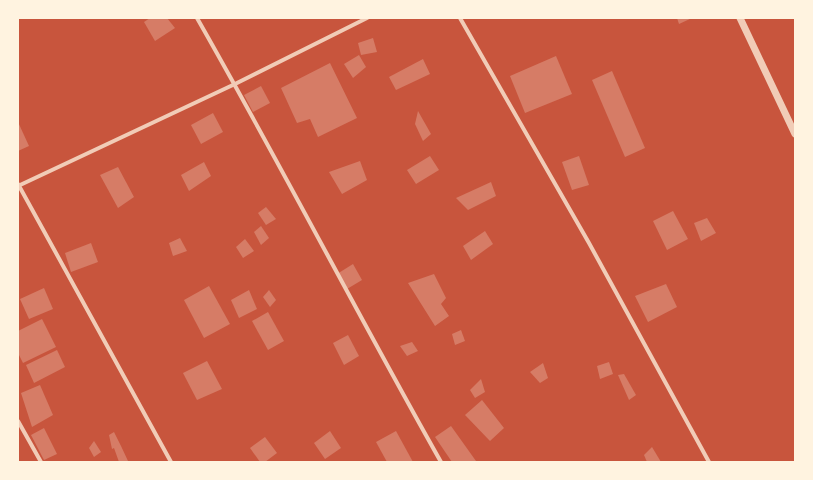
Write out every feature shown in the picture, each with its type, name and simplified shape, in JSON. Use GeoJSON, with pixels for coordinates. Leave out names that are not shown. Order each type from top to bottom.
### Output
{"type":"FeatureCollection","features":[{"type":"Feature","properties":{"kind":"street"},"geometry":{"type":"LineString","coordinates":[[197,18],[235,84],[372,340],[441,462]]}},
{"type":"Feature","properties":{"kind":"street"},"geometry":{"type":"LineString","coordinates":[[171,462],[18,185],[235,84],[367,18]]}},
{"type":"Feature","properties":{"kind":"street"},"geometry":{"type":"LineString","coordinates":[[460,18],[588,243],[709,462]]}},
{"type":"Feature","properties":{"kind":"street"},"geometry":{"type":"LineString","coordinates":[[740,18],[795,134]]}},
{"type":"Feature","properties":{"kind":"street"},"geometry":{"type":"LineString","coordinates":[[18,421],[41,462]]}},
{"type":"Feature","properties":{"kind":"building"},"geometry":{"type":"Polygon","coordinates":[[[150,18],[167,18],[175,28],[155,41],[144,22],[150,18]]]}},
{"type":"Feature","properties":{"kind":"building"},"geometry":{"type":"Polygon","coordinates":[[[677,18],[692,18],[679,24],[677,18]]]}},
{"type":"Feature","properties":{"kind":"building"},"geometry":{"type":"Polygon","coordinates":[[[373,38],[377,52],[361,55],[358,43],[373,38]]]}},
{"type":"Feature","properties":{"kind":"building"},"geometry":{"type":"Polygon","coordinates":[[[359,55],[366,67],[353,78],[344,64],[359,55]]]}},
{"type":"Feature","properties":{"kind":"building"},"geometry":{"type":"Polygon","coordinates":[[[556,56],[572,94],[525,113],[510,76],[556,56]]]}},
{"type":"Feature","properties":{"kind":"building"},"geometry":{"type":"Polygon","coordinates":[[[423,59],[430,74],[396,90],[389,77],[423,59]]]}},
{"type":"Feature","properties":{"kind":"building"},"geometry":{"type":"Polygon","coordinates":[[[330,63],[357,118],[318,137],[310,119],[297,123],[281,88],[330,63]]]}},
{"type":"Feature","properties":{"kind":"building"},"geometry":{"type":"Polygon","coordinates":[[[612,71],[645,148],[625,157],[592,80],[612,71]]]}},
{"type":"Feature","properties":{"kind":"building"},"geometry":{"type":"Polygon","coordinates":[[[261,86],[270,103],[253,112],[244,95],[261,86]]]}},
{"type":"Feature","properties":{"kind":"building"},"geometry":{"type":"Polygon","coordinates":[[[418,111],[431,134],[423,141],[415,124],[418,111]]]}},
{"type":"Feature","properties":{"kind":"building"},"geometry":{"type":"Polygon","coordinates":[[[213,113],[223,132],[201,144],[191,125],[213,113]]]}},
{"type":"Feature","properties":{"kind":"building"},"geometry":{"type":"Polygon","coordinates":[[[18,122],[29,146],[18,151],[18,122]]]}},
{"type":"Feature","properties":{"kind":"building"},"geometry":{"type":"Polygon","coordinates":[[[430,156],[439,170],[416,184],[407,170],[430,156]]]}},
{"type":"Feature","properties":{"kind":"building"},"geometry":{"type":"Polygon","coordinates":[[[579,156],[589,185],[572,190],[562,162],[579,156]]]}},
{"type":"Feature","properties":{"kind":"building"},"geometry":{"type":"Polygon","coordinates":[[[360,161],[367,180],[342,194],[329,172],[360,161]]]}},
{"type":"Feature","properties":{"kind":"building"},"geometry":{"type":"Polygon","coordinates":[[[204,162],[211,176],[189,191],[181,175],[204,162]]]}},
{"type":"Feature","properties":{"kind":"building"},"geometry":{"type":"Polygon","coordinates":[[[118,167],[134,197],[118,208],[100,175],[118,167]]]}},
{"type":"Feature","properties":{"kind":"building"},"geometry":{"type":"Polygon","coordinates":[[[491,182],[496,196],[468,210],[456,198],[491,182]]]}},
{"type":"Feature","properties":{"kind":"building"},"geometry":{"type":"Polygon","coordinates":[[[266,207],[276,219],[266,225],[258,213],[266,207]]]}},
{"type":"Feature","properties":{"kind":"building"},"geometry":{"type":"Polygon","coordinates":[[[673,211],[688,239],[667,250],[653,221],[673,211]]]}},
{"type":"Feature","properties":{"kind":"building"},"geometry":{"type":"Polygon","coordinates":[[[707,218],[716,233],[701,241],[694,223],[707,218]]]}},
{"type":"Feature","properties":{"kind":"building"},"geometry":{"type":"Polygon","coordinates":[[[261,226],[269,238],[261,245],[254,232],[261,226]]]}},
{"type":"Feature","properties":{"kind":"building"},"geometry":{"type":"Polygon","coordinates":[[[485,231],[493,244],[471,260],[463,246],[485,231]]]}},
{"type":"Feature","properties":{"kind":"building"},"geometry":{"type":"Polygon","coordinates":[[[180,238],[187,251],[173,256],[169,243],[180,238]]]}},
{"type":"Feature","properties":{"kind":"building"},"geometry":{"type":"Polygon","coordinates":[[[245,239],[254,251],[243,258],[236,247],[245,239]]]}},
{"type":"Feature","properties":{"kind":"building"},"geometry":{"type":"Polygon","coordinates":[[[91,243],[98,262],[71,272],[65,253],[91,243]]]}},
{"type":"Feature","properties":{"kind":"building"},"geometry":{"type":"Polygon","coordinates":[[[353,264],[362,280],[347,289],[337,274],[353,264]]]}},
{"type":"Feature","properties":{"kind":"building"},"geometry":{"type":"Polygon","coordinates":[[[434,274],[446,298],[441,304],[449,316],[435,326],[408,283],[434,274]]]}},
{"type":"Feature","properties":{"kind":"building"},"geometry":{"type":"Polygon","coordinates":[[[666,284],[677,307],[648,322],[635,296],[666,284]]]}},
{"type":"Feature","properties":{"kind":"building"},"geometry":{"type":"Polygon","coordinates":[[[209,286],[230,324],[204,338],[184,300],[209,286]]]}},
{"type":"Feature","properties":{"kind":"building"},"geometry":{"type":"Polygon","coordinates":[[[44,288],[53,309],[29,319],[20,299],[44,288]]]}},
{"type":"Feature","properties":{"kind":"building"},"geometry":{"type":"Polygon","coordinates":[[[249,290],[257,309],[239,318],[231,300],[249,290]]]}},
{"type":"Feature","properties":{"kind":"building"},"geometry":{"type":"Polygon","coordinates":[[[269,290],[276,300],[270,307],[263,297],[269,290]]]}},
{"type":"Feature","properties":{"kind":"building"},"geometry":{"type":"Polygon","coordinates":[[[268,312],[284,341],[268,350],[252,321],[268,312]]]}},
{"type":"Feature","properties":{"kind":"building"},"geometry":{"type":"Polygon","coordinates":[[[42,319],[56,347],[23,363],[18,353],[18,331],[42,319]]]}},
{"type":"Feature","properties":{"kind":"building"},"geometry":{"type":"Polygon","coordinates":[[[461,330],[465,341],[455,345],[452,334],[461,330]]]}},
{"type":"Feature","properties":{"kind":"building"},"geometry":{"type":"Polygon","coordinates":[[[348,335],[359,356],[344,365],[333,343],[348,335]]]}},
{"type":"Feature","properties":{"kind":"building"},"geometry":{"type":"Polygon","coordinates":[[[412,342],[418,351],[407,356],[400,346],[412,342]]]}},
{"type":"Feature","properties":{"kind":"building"},"geometry":{"type":"Polygon","coordinates":[[[57,350],[65,367],[34,383],[26,365],[57,350]]]}},
{"type":"Feature","properties":{"kind":"building"},"geometry":{"type":"Polygon","coordinates":[[[207,361],[222,389],[197,400],[183,373],[207,361]]]}},
{"type":"Feature","properties":{"kind":"building"},"geometry":{"type":"Polygon","coordinates":[[[609,362],[613,374],[600,379],[597,366],[609,362]]]}},
{"type":"Feature","properties":{"kind":"building"},"geometry":{"type":"Polygon","coordinates":[[[543,363],[548,378],[540,383],[530,372],[543,363]]]}},
{"type":"Feature","properties":{"kind":"building"},"geometry":{"type":"Polygon","coordinates":[[[624,374],[636,395],[629,400],[618,375],[624,374]]]}},
{"type":"Feature","properties":{"kind":"building"},"geometry":{"type":"Polygon","coordinates":[[[481,379],[485,392],[475,398],[470,390],[481,379]]]}},
{"type":"Feature","properties":{"kind":"building"},"geometry":{"type":"Polygon","coordinates":[[[40,385],[53,415],[32,427],[21,393],[40,385]]]}},
{"type":"Feature","properties":{"kind":"building"},"geometry":{"type":"Polygon","coordinates":[[[482,400],[504,428],[490,441],[465,415],[482,400]]]}},
{"type":"Feature","properties":{"kind":"building"},"geometry":{"type":"Polygon","coordinates":[[[451,426],[476,461],[475,462],[452,462],[435,437],[451,426]]]}},
{"type":"Feature","properties":{"kind":"building"},"geometry":{"type":"Polygon","coordinates":[[[44,428],[57,454],[44,460],[31,435],[44,428]]]}},
{"type":"Feature","properties":{"kind":"building"},"geometry":{"type":"Polygon","coordinates":[[[330,431],[341,448],[325,459],[314,443],[330,431]]]}},
{"type":"Feature","properties":{"kind":"building"},"geometry":{"type":"Polygon","coordinates":[[[396,431],[413,462],[387,462],[376,442],[396,431]]]}},
{"type":"Feature","properties":{"kind":"building"},"geometry":{"type":"Polygon","coordinates":[[[114,432],[128,461],[119,462],[114,448],[112,449],[109,435],[114,432]]]}},
{"type":"Feature","properties":{"kind":"building"},"geometry":{"type":"Polygon","coordinates":[[[265,437],[277,453],[265,462],[260,462],[250,448],[265,437]]]}},
{"type":"Feature","properties":{"kind":"building"},"geometry":{"type":"Polygon","coordinates":[[[94,441],[101,452],[94,457],[89,448],[94,441]]]}},
{"type":"Feature","properties":{"kind":"building"},"geometry":{"type":"Polygon","coordinates":[[[652,447],[661,462],[647,462],[644,455],[652,447]]]}}]}
